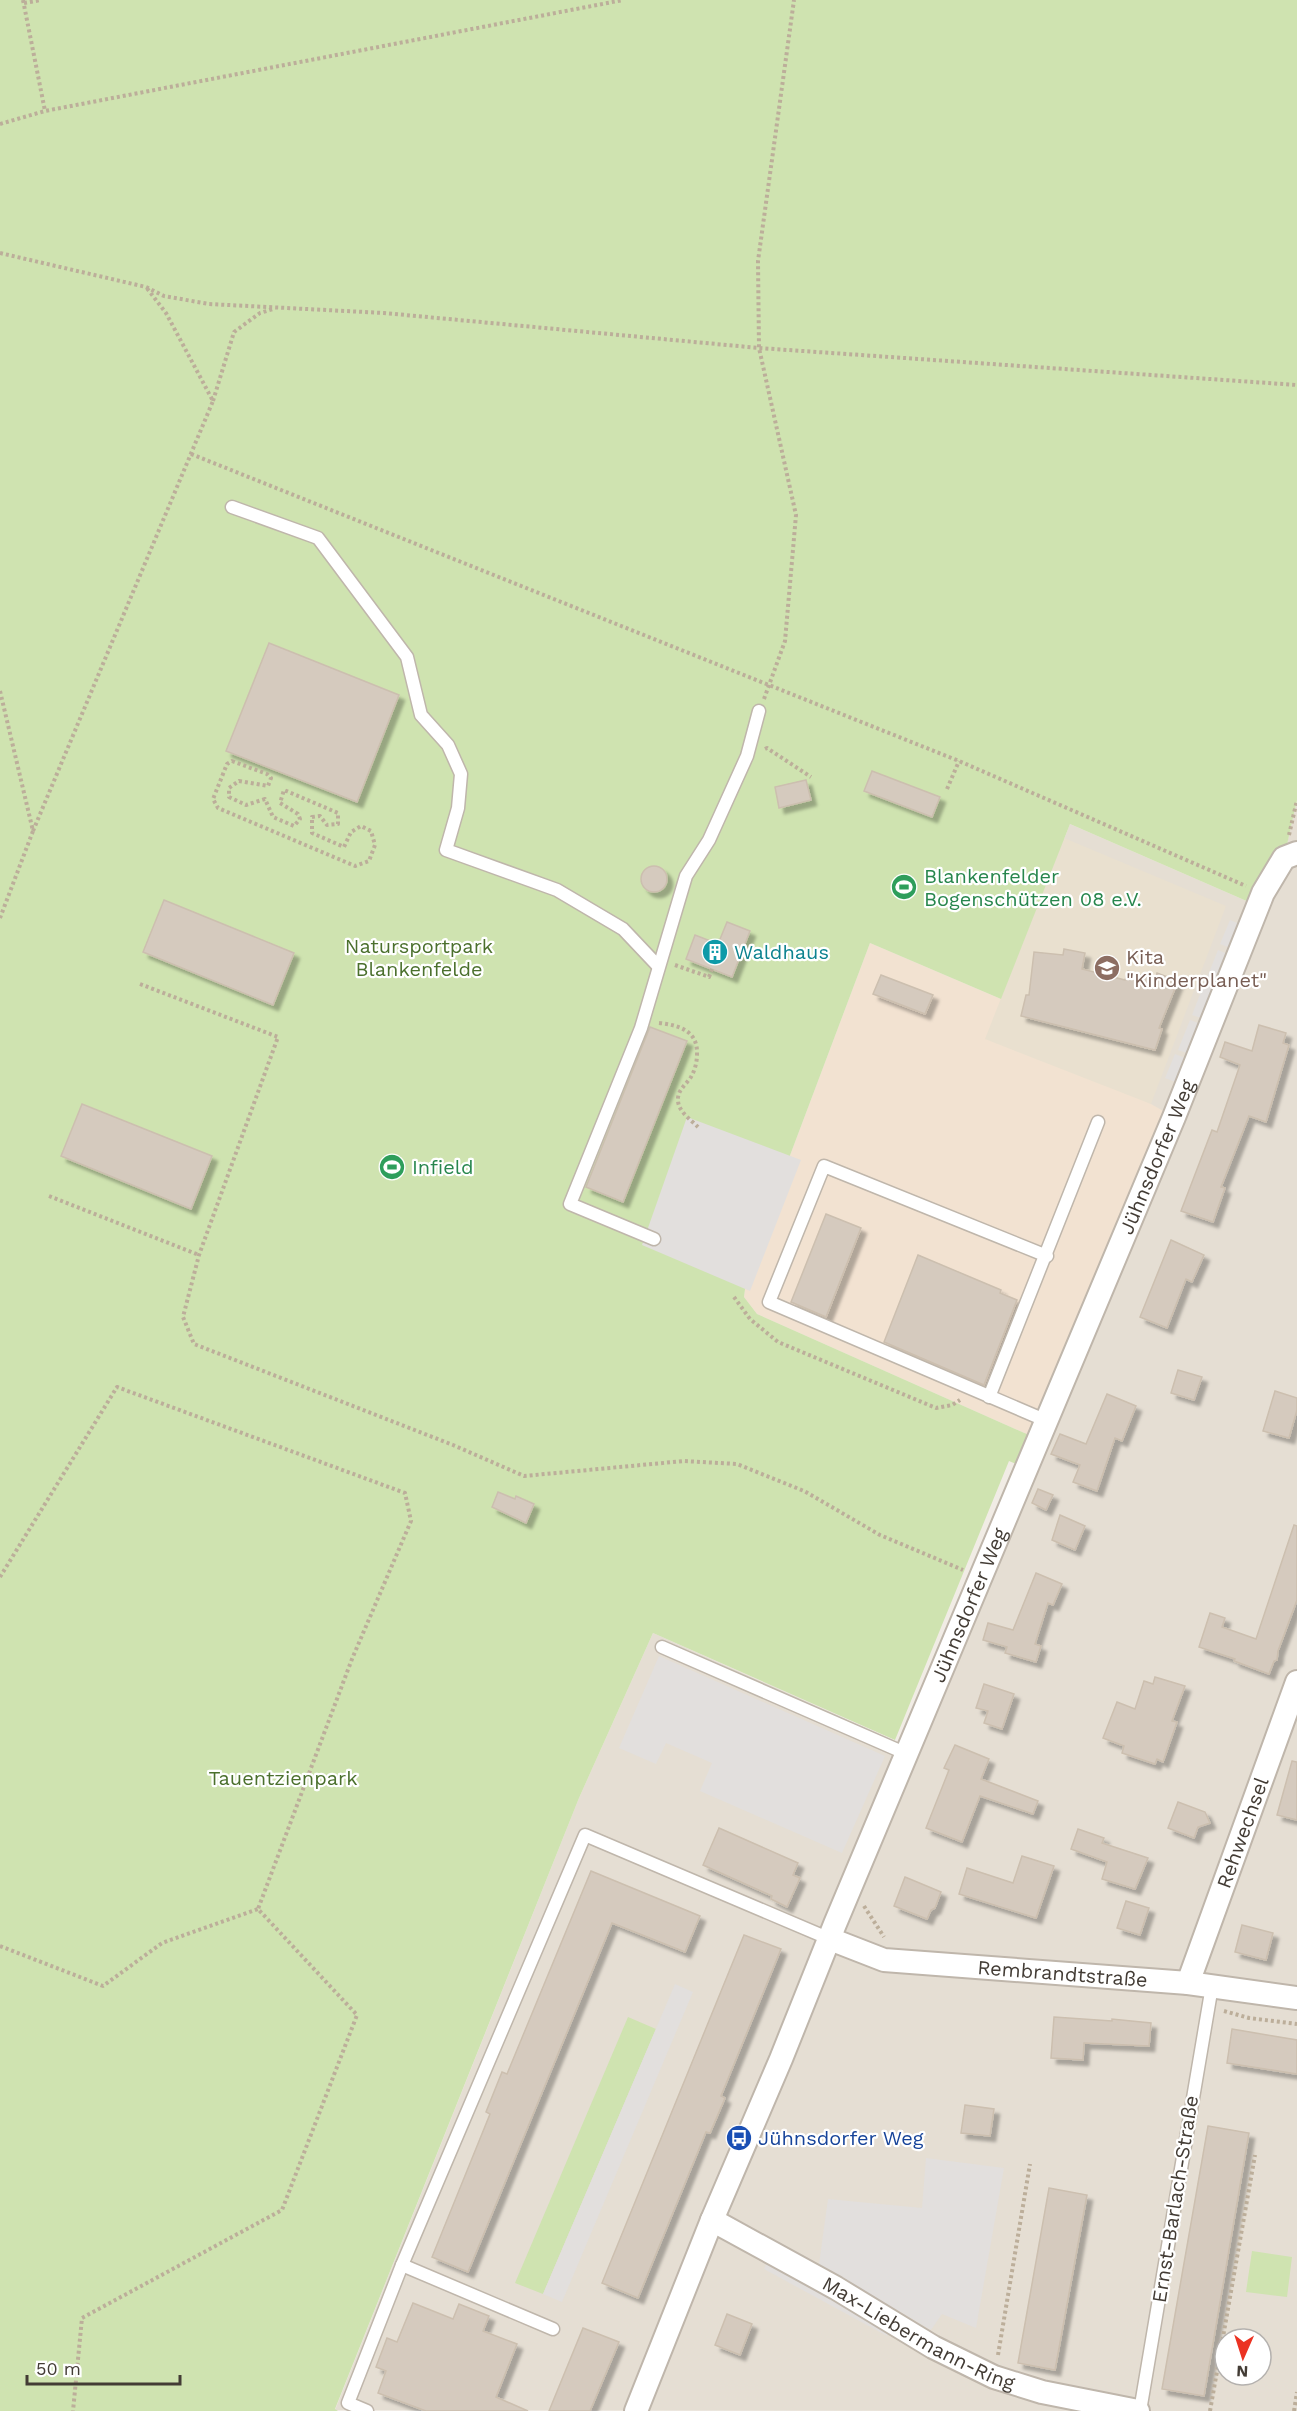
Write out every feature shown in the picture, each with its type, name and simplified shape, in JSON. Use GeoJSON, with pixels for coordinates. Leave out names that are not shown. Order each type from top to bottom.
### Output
{"type":"FeatureCollection","features":[{"type":"Feature","properties":{"kind":"street","name":"Jühnsdorfer Weg"},"geometry":{"type":"LineString","coordinates":[[636,2411],[711,2220],[781,2060],[1174,1117],[1263,893],[1291,855]]}},
{"type":"Feature","properties":{"kind":"street","name":"Rehwechsel"},"geometry":{"type":"LineString","coordinates":[[1188,1983],[1297,1682]]}},
{"type":"Feature","properties":{"kind":"street","name":"Rembrandtstraße"},"geometry":{"type":"LineString","coordinates":[[830,1939],[884,1960],[1188,1983],[1297,1998]]}},
{"type":"Feature","properties":{"kind":"street","name":"Max-Liebermann-Ring"},"geometry":{"type":"LineString","coordinates":[[711,2220],[836,2288],[933,2347],[994,2377],[1042,2392],[1139,2411]]}},
{"type":"Feature","properties":{"kind":"lane"},"geometry":{"type":"LineString","coordinates":[[231,507],[318,538],[407,657],[421,715],[448,745],[461,774],[458,808],[446,850],[557,890],[623,928],[660,963]]}},
{"type":"Feature","properties":{"kind":"lane"},"geometry":{"type":"LineString","coordinates":[[654,1239],[570,1204],[643,1022],[686,876],[709,840],[747,756],[759,711]]}},
{"type":"Feature","properties":{"kind":"lane"},"geometry":{"type":"LineString","coordinates":[[989,1396],[1047,1256],[1098,1122]]}},
{"type":"Feature","properties":{"kind":"lane"},"geometry":{"type":"LineString","coordinates":[[1047,1256],[824,1166],[769,1302],[1047,1421]]}},
{"type":"Feature","properties":{"kind":"lane"},"geometry":{"type":"LineString","coordinates":[[662,1647],[907,1754]]}},
{"type":"Feature","properties":{"kind":"lane"},"geometry":{"type":"LineString","coordinates":[[367,2411],[348,2403],[402,2265],[585,1835],[830,1939]]}},
{"type":"Feature","properties":{"kind":"lane","name":"Ernst-Barlach-Straße"},"geometry":{"type":"LineString","coordinates":[[1139,2411],[1212,1986]]}},
{"type":"Feature","properties":{"kind":"lane"},"geometry":{"type":"LineString","coordinates":[[402,2265],[553,2329]]}},
{"type":"Feature","properties":{"kind":"path"},"geometry":{"type":"LineString","coordinates":[[41,0],[24,2],[45,111]]}},
{"type":"Feature","properties":{"kind":"path"},"geometry":{"type":"LineString","coordinates":[[0,124],[45,111],[623,0]]}},
{"type":"Feature","properties":{"kind":"path"},"geometry":{"type":"LineString","coordinates":[[759,711],[785,641],[796,515],[759,348],[758,261],[794,0]]}},
{"type":"Feature","properties":{"kind":"path"},"geometry":{"type":"LineString","coordinates":[[0,253],[146,287],[164,296],[209,304],[384,313],[759,348],[1297,385]]}},
{"type":"Feature","properties":{"kind":"path"},"geometry":{"type":"LineString","coordinates":[[146,287],[166,313],[213,401]]}},
{"type":"Feature","properties":{"kind":"path"},"geometry":{"type":"LineString","coordinates":[[0,918],[33,831],[213,401],[234,332],[260,313],[277,308]]}},
{"type":"Feature","properties":{"kind":"path"},"geometry":{"type":"LineString","coordinates":[[191,454],[959,760],[1263,893]]}},
{"type":"Feature","properties":{"kind":"path"},"geometry":{"type":"LineString","coordinates":[[0,691],[33,831]]}},
{"type":"Feature","properties":{"kind":"path"},"geometry":{"type":"LineString","coordinates":[[747,756],[767,748],[811,777]]}},
{"type":"Feature","properties":{"kind":"path"},"geometry":{"type":"LineString","coordinates":[[947,789],[959,760]]}},
{"type":"Feature","properties":{"kind":"path"},"geometry":{"type":"LineString","coordinates":[[232,761],[267,774],[271,778],[268,786],[239,781],[229,788],[229,797],[246,806],[265,799],[273,818],[294,826],[300,819],[297,814],[280,803],[284,790],[338,813],[338,824],[327,825],[320,816],[312,817],[312,833],[344,847],[351,832],[362,826],[371,831],[375,845],[369,861],[355,866],[218,808],[213,799],[227,764],[232,761]]}},
{"type":"Feature","properties":{"kind":"path"},"geometry":{"type":"LineString","coordinates":[[1291,855],[1297,800]]}},
{"type":"Feature","properties":{"kind":"path"},"geometry":{"type":"LineString","coordinates":[[660,963],[709,977],[712,969]]}},
{"type":"Feature","properties":{"kind":"path"},"geometry":{"type":"LineString","coordinates":[[140,984],[278,1037],[199,1256],[183,1317],[194,1344],[453,1445],[524,1476],[684,1461],[736,1464],[804,1491],[880,1535],[982,1578]]}},
{"type":"Feature","properties":{"kind":"path"},"geometry":{"type":"LineString","coordinates":[[643,1022],[669,1024],[687,1030],[695,1038],[697,1048],[694,1069],[691,1078],[682,1087],[678,1101],[680,1108],[698,1127]]}},
{"type":"Feature","properties":{"kind":"path"},"geometry":{"type":"LineString","coordinates":[[49,1196],[199,1256]]}},
{"type":"Feature","properties":{"kind":"path"},"geometry":{"type":"LineString","coordinates":[[735,1297],[750,1319],[778,1342],[936,1408],[951,1405],[967,1396]]}},
{"type":"Feature","properties":{"kind":"path"},"geometry":{"type":"LineString","coordinates":[[0,1577],[117,1387],[405,1493],[411,1521],[352,1659],[258,1909],[162,1943],[103,1986],[0,1946]]}},
{"type":"Feature","properties":{"kind":"path"},"geometry":{"type":"LineString","coordinates":[[73,2411],[82,2318],[282,2210],[357,2015],[258,1909]]}},
{"type":"Feature","properties":{"kind":"path"},"geometry":{"type":"LineString","coordinates":[[1210,2411],[1255,2155]]}},
{"type":"Feature","properties":{"kind":"path"},"geometry":{"type":"LineString","coordinates":[[994,2377],[1030,2164]]}},
{"type":"Feature","properties":{"kind":"path"},"geometry":{"type":"LineString","coordinates":[[1294,2411],[1297,2392]]}},
{"type":"Feature","properties":{"kind":"shaded area"},"geometry":{"type":"Polygon","coordinates":[[[1297,800],[1297,2411],[335,2410],[579,1798],[653,1633],[909,1747],[1028,1469],[985,1039],[1070,824],[1258,906],[1284,857],[1297,800]]]}},
{"type":"Feature","properties":{"kind":"shaded area","name":"Kita \"Kinderplanet\""},"geometry":{"type":"Polygon","coordinates":[[[1064,838],[1226,906],[1151,1104],[985,1039],[1064,838]]]}},
{"type":"Feature","properties":{"kind":"shaded area"},"geometry":{"type":"Polygon","coordinates":[[[1230,920],[1242,925],[1233,949],[1220,944],[1230,920]]]}},
{"type":"Feature","properties":{"kind":"shaded area"},"geometry":{"type":"Polygon","coordinates":[[[870,943],[1001,999],[1151,1104],[1174,1117],[1040,1440],[757,1314],[744,1297],[748,1267],[870,943]]]}},
{"type":"Feature","properties":{"kind":"shaded area"},"geometry":{"type":"Polygon","coordinates":[[[1218,950],[1230,955],[1219,985],[1206,980],[1218,950]]]}},
{"type":"Feature","properties":{"kind":"shaded area"},"geometry":{"type":"Polygon","coordinates":[[[1204,984],[1216,989],[1204,1019],[1192,1015],[1204,984]]]}},
{"type":"Feature","properties":{"kind":"shaded area"},"geometry":{"type":"Polygon","coordinates":[[[1190,1020],[1201,1024],[1190,1054],[1178,1050],[1190,1020]]]}},
{"type":"Feature","properties":{"kind":"shaded area"},"geometry":{"type":"Polygon","coordinates":[[[1175,1054],[1188,1059],[1178,1083],[1165,1078],[1175,1054]]]}},
{"type":"Feature","properties":{"kind":"shaded area"},"geometry":{"type":"Polygon","coordinates":[[[687,1117],[801,1160],[750,1291],[642,1245],[687,1117]]]}},
{"type":"Feature","properties":{"kind":"shaded area"},"geometry":{"type":"Polygon","coordinates":[[[659,1656],[885,1756],[842,1853],[700,1791],[712,1763],[666,1743],[656,1764],[619,1748],[659,1656]]]}},
{"type":"Feature","properties":{"kind":"shaded area"},"geometry":{"type":"Polygon","coordinates":[[[675,1984],[693,1992],[562,2302],[543,2294],[675,1984]]]}},
{"type":"Feature","properties":{"kind":"shaded area"},"geometry":{"type":"Polygon","coordinates":[[[926,2158],[1004,2168],[976,2328],[942,2314],[931,2330],[819,2264],[828,2199],[922,2208],[926,2158]]]}},
{"type":"Feature","properties":{"kind":"shaded area"},"geometry":{"type":"Polygon","coordinates":[[[767,2262],[890,2329],[887,2336],[764,2269],[767,2262]]]}},
{"type":"Feature","properties":{"kind":"green space"},"geometry":{"type":"Polygon","coordinates":[[[0,0],[1297,0],[1297,800],[1284,858],[1258,906],[1070,824],[1001,999],[870,943],[748,1267],[744,1297],[757,1314],[1040,1440],[1028,1469],[1009,1461],[895,1740],[653,1633],[579,1798],[335,2409],[338,2411],[0,2411],[0,0]]]}},
{"type":"Feature","properties":{"kind":"green space"},"geometry":{"type":"Polygon","coordinates":[[[628,2017],[656,2029],[543,2294],[515,2283],[628,2017]]]}},
{"type":"Feature","properties":{"kind":"green space"},"geometry":{"type":"Polygon","coordinates":[[[1252,2251],[1292,2257],[1287,2297],[1246,2292],[1252,2251]]]}},
{"type":"Feature","properties":{"kind":"building"},"geometry":{"type":"Polygon","coordinates":[[[269,643],[399,695],[357,802],[226,751],[269,643]]]}},
{"type":"Feature","properties":{"kind":"building"},"geometry":{"type":"Polygon","coordinates":[[[872,771],[940,797],[932,817],[864,791],[872,771]]]}},
{"type":"Feature","properties":{"kind":"building"},"geometry":{"type":"Polygon","coordinates":[[[806,780],[811,800],[779,808],[775,787],[806,780]]]}},
{"type":"Feature","properties":{"kind":"building"},"geometry":{"type":"Polygon","coordinates":[[[654,866],[663,870],[667,879],[663,888],[654,892],[645,888],[641,879],[645,870],[654,866]]]}},
{"type":"Feature","properties":{"kind":"building"},"geometry":{"type":"Polygon","coordinates":[[[164,900],[294,953],[273,1005],[143,952],[164,900]]]}},
{"type":"Feature","properties":{"kind":"building","name":"Waldhaus"},"geometry":{"type":"Polygon","coordinates":[[[727,922],[750,931],[732,977],[686,959],[695,935],[718,944],[727,922]]]}},
{"type":"Feature","properties":{"kind":"building"},"geometry":{"type":"Polygon","coordinates":[[[1064,949],[1085,953],[1082,969],[1125,980],[1128,971],[1155,980],[1157,973],[1178,981],[1159,1028],[1162,1029],[1155,1050],[1021,1016],[1026,995],[1029,995],[1034,952],[1063,955],[1064,949]]]}},
{"type":"Feature","properties":{"kind":"building"},"geometry":{"type":"Polygon","coordinates":[[[881,975],[933,995],[925,1014],[873,994],[881,975]]]}},
{"type":"Feature","properties":{"kind":"building"},"geometry":{"type":"Polygon","coordinates":[[[1259,1025],[1286,1033],[1283,1043],[1289,1045],[1266,1122],[1249,1116],[1221,1187],[1225,1188],[1213,1222],[1181,1211],[1212,1130],[1217,1132],[1240,1065],[1220,1057],[1225,1042],[1252,1051],[1259,1025]]]}},
{"type":"Feature","properties":{"kind":"building"},"geometry":{"type":"Polygon","coordinates":[[[650,1027],[687,1041],[623,1202],[586,1187],[650,1027]]]}},
{"type":"Feature","properties":{"kind":"building"},"geometry":{"type":"Polygon","coordinates":[[[82,1104],[212,1156],[191,1209],[61,1156],[82,1104]]]}},
{"type":"Feature","properties":{"kind":"building"},"geometry":{"type":"Polygon","coordinates":[[[826,1214],[861,1228],[826,1317],[791,1302],[826,1214]]]}},
{"type":"Feature","properties":{"kind":"building"},"geometry":{"type":"Polygon","coordinates":[[[1171,1240],[1204,1255],[1192,1282],[1186,1279],[1167,1328],[1140,1317],[1171,1240]]]}},
{"type":"Feature","properties":{"kind":"building"},"geometry":{"type":"Polygon","coordinates":[[[918,1255],[1001,1290],[1000,1293],[1017,1300],[984,1385],[884,1342],[918,1255]]]}},
{"type":"Feature","properties":{"kind":"building"},"geometry":{"type":"Polygon","coordinates":[[[1178,1370],[1202,1377],[1194,1400],[1171,1393],[1178,1370]]]}},
{"type":"Feature","properties":{"kind":"building"},"geometry":{"type":"Polygon","coordinates":[[[1275,1391],[1297,1398],[1297,1410],[1289,1438],[1263,1431],[1275,1391]]]}},
{"type":"Feature","properties":{"kind":"building"},"geometry":{"type":"Polygon","coordinates":[[[1107,1394],[1136,1406],[1122,1441],[1115,1438],[1097,1491],[1073,1482],[1080,1465],[1051,1454],[1060,1434],[1086,1444],[1107,1394]]]}},
{"type":"Feature","properties":{"kind":"building"},"geometry":{"type":"Polygon","coordinates":[[[1038,1489],[1053,1495],[1046,1510],[1032,1503],[1038,1489]]]}},
{"type":"Feature","properties":{"kind":"building"},"geometry":{"type":"Polygon","coordinates":[[[498,1492],[515,1499],[516,1496],[534,1504],[526,1523],[492,1507],[498,1492]]]}},
{"type":"Feature","properties":{"kind":"building"},"geometry":{"type":"Polygon","coordinates":[[[1060,1515],[1085,1526],[1075,1550],[1052,1540],[1060,1515]]]}},
{"type":"Feature","properties":{"kind":"building"},"geometry":{"type":"Polygon","coordinates":[[[1294,1525],[1297,1526],[1297,1600],[1278,1651],[1277,1660],[1274,1661],[1269,1674],[1199,1647],[1210,1613],[1225,1618],[1222,1627],[1256,1639],[1294,1525]]]}},
{"type":"Feature","properties":{"kind":"building"},"geometry":{"type":"Polygon","coordinates":[[[1036,1573],[1062,1584],[1053,1605],[1048,1603],[1035,1644],[1041,1646],[1036,1662],[1005,1653],[1007,1647],[983,1640],[988,1623],[1013,1630],[1036,1573]]]}},
{"type":"Feature","properties":{"kind":"building"},"geometry":{"type":"Polygon","coordinates":[[[1155,1677],[1185,1686],[1172,1721],[1177,1722],[1163,1762],[1157,1759],[1155,1764],[1122,1753],[1124,1746],[1103,1738],[1117,1702],[1135,1709],[1144,1681],[1153,1684],[1155,1677]]]}},
{"type":"Feature","properties":{"kind":"building"},"geometry":{"type":"Polygon","coordinates":[[[984,1684],[1014,1694],[1002,1729],[984,1723],[988,1711],[976,1708],[984,1684]]]}},
{"type":"Feature","properties":{"kind":"building"},"geometry":{"type":"Polygon","coordinates":[[[955,1745],[989,1759],[981,1779],[1038,1801],[1033,1814],[980,1796],[962,1842],[926,1828],[949,1770],[944,1768],[955,1745]]]}},
{"type":"Feature","properties":{"kind":"building"},"geometry":{"type":"Polygon","coordinates":[[[1292,1761],[1297,1762],[1297,1820],[1277,1815],[1292,1761]]]}},
{"type":"Feature","properties":{"kind":"building"},"geometry":{"type":"Polygon","coordinates":[[[1178,1802],[1205,1812],[1210,1823],[1198,1827],[1194,1838],[1168,1828],[1178,1802]]]}},
{"type":"Feature","properties":{"kind":"building"},"geometry":{"type":"Polygon","coordinates":[[[719,1828],[798,1863],[793,1875],[800,1878],[787,1907],[771,1899],[772,1896],[703,1865],[719,1828]]]}},
{"type":"Feature","properties":{"kind":"building"},"geometry":{"type":"Polygon","coordinates":[[[1078,1829],[1104,1838],[1102,1843],[1148,1858],[1135,1889],[1102,1879],[1107,1862],[1071,1849],[1078,1829]]]}},
{"type":"Feature","properties":{"kind":"building"},"geometry":{"type":"Polygon","coordinates":[[[1022,1856],[1054,1866],[1036,1918],[959,1894],[967,1868],[1013,1883],[1022,1856]]]}},
{"type":"Feature","properties":{"kind":"building"},"geometry":{"type":"Polygon","coordinates":[[[591,1871],[700,1916],[685,1952],[612,1923],[468,2272],[432,2257],[490,2114],[486,2112],[502,2072],[507,2074],[591,1871]]]}},
{"type":"Feature","properties":{"kind":"building"},"geometry":{"type":"Polygon","coordinates":[[[905,1877],[941,1892],[935,1908],[931,1910],[927,1919],[894,1906],[905,1877]]]}},
{"type":"Feature","properties":{"kind":"building"},"geometry":{"type":"Polygon","coordinates":[[[1126,1901],[1149,1908],[1140,1935],[1117,1928],[1126,1901]]]}},
{"type":"Feature","properties":{"kind":"building"},"geometry":{"type":"Polygon","coordinates":[[[1242,1925],[1273,1933],[1266,1960],[1235,1952],[1242,1925]]]}},
{"type":"Feature","properties":{"kind":"building"},"geometry":{"type":"Polygon","coordinates":[[[744,1935],[781,1949],[721,2096],[725,2098],[710,2133],[706,2132],[638,2298],[602,2283],[744,1935]]]}},
{"type":"Feature","properties":{"kind":"building"},"geometry":{"type":"Polygon","coordinates":[[[1054,2017],[1151,2023],[1149,2046],[1084,2043],[1083,2060],[1051,2058],[1054,2017]]]}},
{"type":"Feature","properties":{"kind":"building"},"geometry":{"type":"Polygon","coordinates":[[[1232,2029],[1297,2040],[1297,2074],[1227,2063],[1232,2029]]]}},
{"type":"Feature","properties":{"kind":"building"},"geometry":{"type":"Polygon","coordinates":[[[965,2105],[994,2109],[990,2136],[961,2133],[965,2105]]]}},
{"type":"Feature","properties":{"kind":"building"},"geometry":{"type":"Polygon","coordinates":[[[1208,2126],[1249,2133],[1216,2327],[1213,2327],[1213,2343],[1204,2396],[1162,2389],[1208,2126]]]}},
{"type":"Feature","properties":{"kind":"building"},"geometry":{"type":"Polygon","coordinates":[[[1049,2188],[1087,2195],[1055,2370],[1018,2363],[1049,2188]]]}},
{"type":"Feature","properties":{"kind":"building"},"geometry":{"type":"Polygon","coordinates":[[[413,2303],[453,2319],[459,2304],[489,2316],[483,2331],[517,2344],[496,2397],[528,2411],[426,2411],[378,2393],[386,2371],[376,2367],[387,2338],[397,2342],[413,2303]]]}},
{"type":"Feature","properties":{"kind":"building"},"geometry":{"type":"Polygon","coordinates":[[[727,2314],[752,2324],[740,2355],[715,2345],[727,2314]]]}},
{"type":"Feature","properties":{"kind":"building"},"geometry":{"type":"Polygon","coordinates":[[[583,2328],[619,2342],[590,2411],[549,2411],[583,2328]]]}},
{"type":"Feature","properties":{"kind":"place","name":"Blankenfelder Bogenschützen 08 e.V."},"geometry":{"type":"Point","coordinates":[904,887]}},
{"type":"Feature","properties":{"kind":"place","name":"Waldhaus"},"geometry":{"type":"Point","coordinates":[715,952]}},
{"type":"Feature","properties":{"kind":"place","name":"Kita \"Kinderplanet\""},"geometry":{"type":"Point","coordinates":[1107,968]}},
{"type":"Feature","properties":{"kind":"place","name":"Infield"},"geometry":{"type":"Point","coordinates":[392,1167]}},
{"type":"Feature","properties":{"kind":"place","name":"Jühnsdorfer Weg"},"geometry":{"type":"Point","coordinates":[739,2138]}},
{"type":"Feature","properties":{"kind":"park label","name":"Natursportpark Blankenfelde"},"geometry":{"type":"Point","coordinates":[419,958]}},
{"type":"Feature","properties":{"kind":"park label","name":"Tauentzienpark"},"geometry":{"type":"Point","coordinates":[283,1778]}}]}
